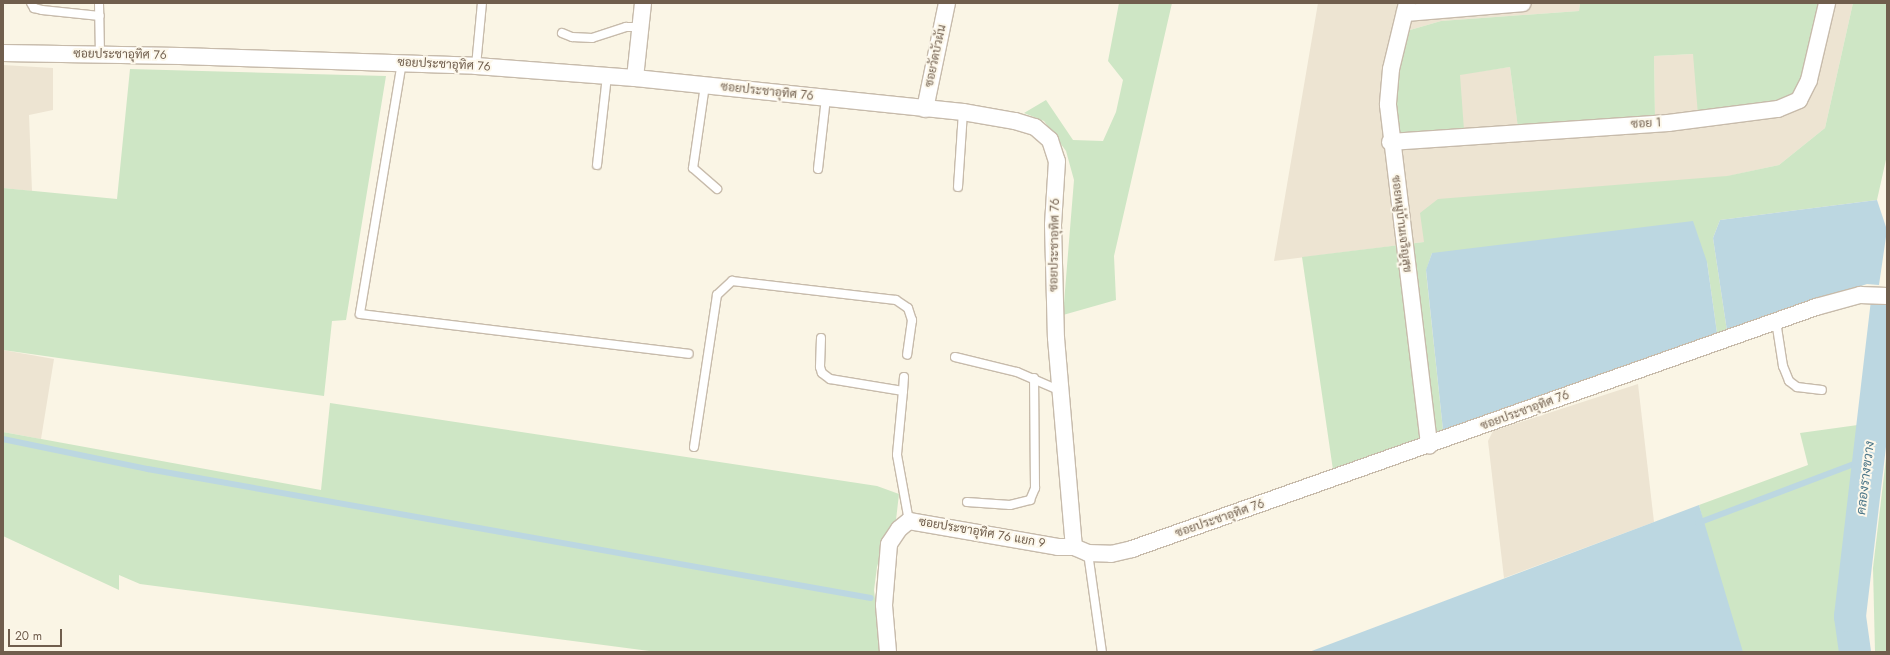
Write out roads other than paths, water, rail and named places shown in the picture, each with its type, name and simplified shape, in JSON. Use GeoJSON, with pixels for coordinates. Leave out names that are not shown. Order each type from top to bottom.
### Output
{"type":"FeatureCollection","features":[{"type":"Feature","properties":{"kind":"street"},"geometry":{"type":"LineString","coordinates":[[635,78],[644,3]]}},
{"type":"Feature","properties":{"kind":"street","name":"ซอยวัดบัวผัน"},"geometry":{"type":"LineString","coordinates":[[925,109],[947,3]]}},
{"type":"Feature","properties":{"kind":"street"},"geometry":{"type":"LineString","coordinates":[[1406,8],[1523,3]]}},
{"type":"Feature","properties":{"kind":"street","name":"ซอย 1"},"geometry":{"type":"LineString","coordinates":[[1390,142],[1668,123],[1778,109],[1799,100],[1809,80],[1827,3]]}},
{"type":"Feature","properties":{"kind":"street","name":"ซอยหมู่บ้านเจริญสุข"},"geometry":{"type":"LineString","coordinates":[[1406,8],[1391,69],[1388,105],[1390,142],[1429,446]]}},
{"type":"Feature","properties":{"kind":"street","name":"ซอยประชาอุทิศ 76"},"geometry":{"type":"LineString","coordinates":[[3,53],[402,62],[476,66],[635,78],[963,112],[1015,120],[1035,127],[1050,140],[1057,161],[1053,288],[1061,392],[1074,547],[1088,553],[1111,554],[1132,549],[1429,446],[1776,322],[1860,295],[1887,296]]}},
{"type":"Feature","properties":{"kind":"street","name":"ซอยประชาอุทิศ 76 แยก 9"},"geometry":{"type":"LineString","coordinates":[[888,652],[884,605],[889,544],[899,529],[909,521],[1058,547],[1074,547]]}},
{"type":"Feature","properties":{"kind":"lane"},"geometry":{"type":"LineString","coordinates":[[31,3],[34,8],[42,10],[100,16]]}},
{"type":"Feature","properties":{"kind":"lane"},"geometry":{"type":"LineString","coordinates":[[99,3],[100,55]]}},
{"type":"Feature","properties":{"kind":"lane"},"geometry":{"type":"LineString","coordinates":[[476,66],[482,3]]}},
{"type":"Feature","properties":{"kind":"lane"},"geometry":{"type":"LineString","coordinates":[[562,34],[572,37],[592,38],[626,27],[641,27]]}},
{"type":"Feature","properties":{"kind":"lane"},"geometry":{"type":"LineString","coordinates":[[402,62],[360,314],[689,354]]}},
{"type":"Feature","properties":{"kind":"lane"},"geometry":{"type":"LineString","coordinates":[[597,166],[607,76]]}},
{"type":"Feature","properties":{"kind":"lane"},"geometry":{"type":"LineString","coordinates":[[705,85],[693,168],[717,189]]}},
{"type":"Feature","properties":{"kind":"lane"},"geometry":{"type":"LineString","coordinates":[[818,169],[826,98]]}},
{"type":"Feature","properties":{"kind":"lane"},"geometry":{"type":"LineString","coordinates":[[958,188],[963,112]]}},
{"type":"Feature","properties":{"kind":"lane"},"geometry":{"type":"LineString","coordinates":[[694,447],[717,295],[732,281],[896,300],[908,308],[912,320],[907,355]]}},
{"type":"Feature","properties":{"kind":"lane"},"geometry":{"type":"LineString","coordinates":[[1776,322],[1783,366],[1789,381],[1797,387],[1822,390]]}},
{"type":"Feature","properties":{"kind":"lane"},"geometry":{"type":"LineString","coordinates":[[821,338],[820,367],[822,373],[830,378],[903,391]]}},
{"type":"Feature","properties":{"kind":"lane"},"geometry":{"type":"LineString","coordinates":[[955,357],[1034,378],[1061,392]]}},
{"type":"Feature","properties":{"kind":"lane"},"geometry":{"type":"LineString","coordinates":[[904,376],[898,455],[909,521]]}},
{"type":"Feature","properties":{"kind":"lane"},"geometry":{"type":"LineString","coordinates":[[967,502],[1010,504],[1030,500],[1035,488],[1034,378]]}},
{"type":"Feature","properties":{"kind":"lane"},"geometry":{"type":"LineString","coordinates":[[1088,553],[1102,652]]}},
{"type":"Feature","properties":{"kind":"water"},"geometry":{"type":"Polygon","coordinates":[[[1877,200],[1887,230],[1879,285],[1867,284],[1727,331],[1713,238],[1720,220],[1877,200]]]}},
{"type":"Feature","properties":{"kind":"water"},"geometry":{"type":"Polygon","coordinates":[[[1693,221],[1707,262],[1717,333],[1443,430],[1426,270],[1432,253],[1693,221]]]}},
{"type":"Feature","properties":{"kind":"water"},"geometry":{"type":"Polygon","coordinates":[[[1699,505],[1743,652],[1309,652],[1654,522],[1699,505]]]}},
{"type":"Feature","properties":{"kind":"waterway","name":"คลองรางขวาง"},"geometry":{"type":"LineString","coordinates":[[1855,652],[1850,616],[1887,303]]}},
{"type":"Feature","properties":{"kind":"waterway"},"geometry":{"type":"LineString","coordinates":[[3,439],[148,469],[871,598]]}},
{"type":"Feature","properties":{"kind":"waterway"},"geometry":{"type":"LineString","coordinates":[[1698,523],[1870,458]]}}]}
